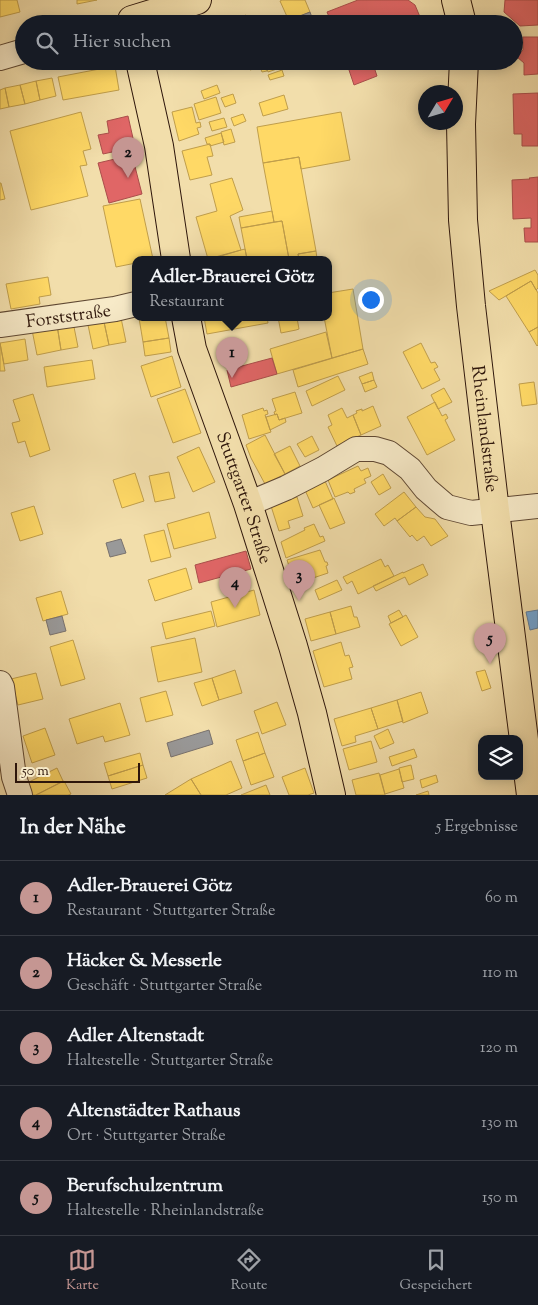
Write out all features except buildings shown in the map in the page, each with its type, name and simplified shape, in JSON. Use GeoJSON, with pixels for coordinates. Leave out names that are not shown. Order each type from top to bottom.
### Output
{"type":"FeatureCollection","features":[{"type":"Feature","properties":{"kind":"main road"},"geometry":{"type":"LineString","coordinates":[[135,15],[197,0]]}},
{"type":"Feature","properties":{"kind":"main road"},"geometry":{"type":"LineString","coordinates":[[456,0],[460,15]]}},
{"type":"Feature","properties":{"kind":"main road"},"geometry":{"type":"LineString","coordinates":[[142,70],[159,146],[176,256]]}},
{"type":"Feature","properties":{"kind":"main road","name":"Rheinlandstraße"},"geometry":{"type":"LineString","coordinates":[[464,70],[461,124],[463,220],[495,511],[531,795]]}},
{"type":"Feature","properties":{"kind":"main road","name":"Stuttgarter Straße"},"geometry":{"type":"LineString","coordinates":[[187,321],[192,349],[248,504],[293,646],[312,713],[331,795]]}},
{"type":"Feature","properties":{"kind":"street"},"geometry":{"type":"LineString","coordinates":[[0,58],[15,54]]}},
{"type":"Feature","properties":{"kind":"street","name":"Forststraße"},"geometry":{"type":"LineString","coordinates":[[0,325],[132,305]]}},
{"type":"Feature","properties":{"kind":"street"},"geometry":{"type":"LineString","coordinates":[[248,504],[286,488],[356,449],[375,449],[389,453],[410,469],[426,489],[446,507],[471,513],[538,506]]}},
{"type":"Feature","properties":{"kind":"street"},"geometry":{"type":"LineString","coordinates":[[0,682],[2,687],[4,741],[20,795]]}},
{"type":"Feature","properties":{"kind":"place","name":"Häcker & Messerle"},"geometry":{"type":"Point","coordinates":[128,178]}},
{"type":"Feature","properties":{"kind":"place","name":"Adler-Brauerei Götz"},"geometry":{"type":"Point","coordinates":[232,378]}},
{"type":"Feature","properties":{"kind":"place","name":"Adler Altenstadt"},"geometry":{"type":"Point","coordinates":[299,601]}},
{"type":"Feature","properties":{"kind":"place","name":"Altenstädter Rathaus"},"geometry":{"type":"Point","coordinates":[235,608]}},
{"type":"Feature","properties":{"kind":"place","name":"Berufschulzentrum"},"geometry":{"type":"Point","coordinates":[490,664]}}]}
